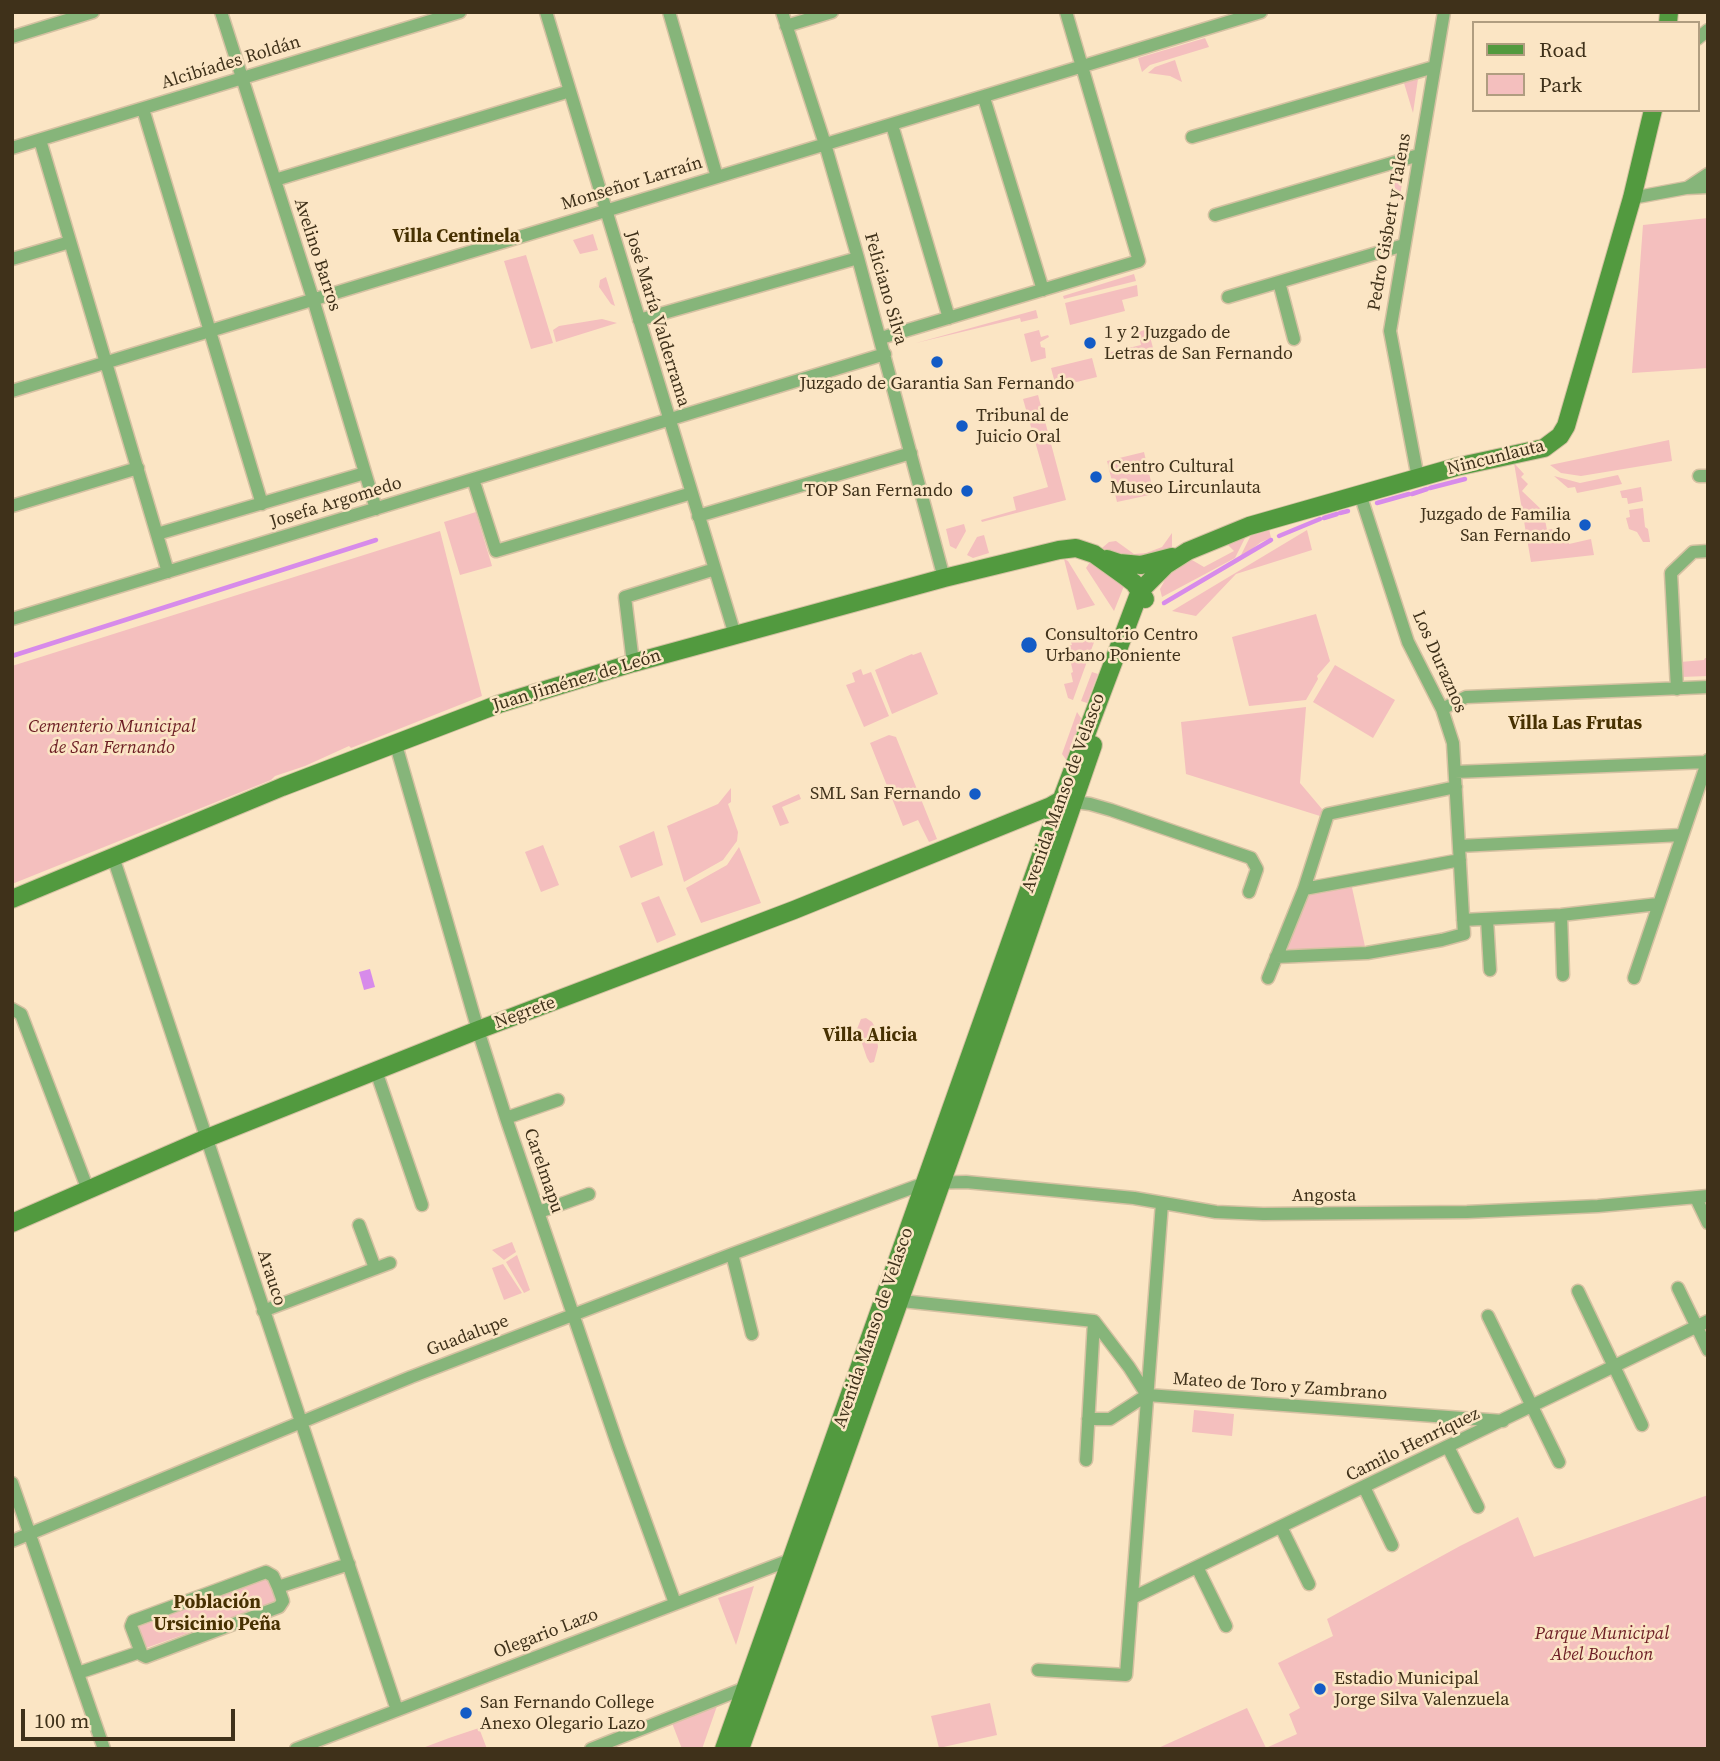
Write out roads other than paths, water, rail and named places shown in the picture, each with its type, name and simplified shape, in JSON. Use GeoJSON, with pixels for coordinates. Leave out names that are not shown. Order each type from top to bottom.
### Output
{"type":"FeatureCollection","features":[{"type":"Feature","properties":{"kind":"main road","name":"Nincunlauta"},"geometry":{"type":"LineString","coordinates":[[1146,590],[1166,565],[1188,551],[1249,526],[1482,461],[1544,448],[1560,436],[1566,426],[1632,198],[1653,112]]}},
{"type":"Feature","properties":{"kind":"main road","name":"Juan Jiménez de León"},"geometry":{"type":"LineString","coordinates":[[12,899],[312,775],[499,704],[633,663],[944,578],[1076,548],[1094,554],[1146,590]]}},
{"type":"Feature","properties":{"kind":"main road"},"geometry":{"type":"LineString","coordinates":[[1094,554],[1119,563],[1141,565],[1188,551]]}},
{"type":"Feature","properties":{"kind":"main road","name":"Avenida Manso de Velasco"},"geometry":{"type":"LineString","coordinates":[[1080,785],[1146,590]]}},
{"type":"Feature","properties":{"kind":"main road","name":"Avenida Manso de Velasco"},"geometry":{"type":"LineString","coordinates":[[740,1749],[756,1684],[800,1556],[1067,801],[1146,590]]}},
{"type":"Feature","properties":{"kind":"main road","name":"Negrete"},"geometry":{"type":"LineString","coordinates":[[12,1223],[207,1138],[478,1030],[1047,816],[1067,801],[1080,785]]}},
{"type":"Feature","properties":{"kind":"main road","name":"Avenida Manso de Velasco"},"geometry":{"type":"LineString","coordinates":[[934,1182],[1047,816]]}},
{"type":"Feature","properties":{"kind":"main road","name":"Avenida Manso de Velasco"},"geometry":{"type":"LineString","coordinates":[[724,1749],[756,1684]]}},
{"type":"Feature","properties":{"kind":"street"},"geometry":{"type":"LineString","coordinates":[[12,37],[93,12]]}},
{"type":"Feature","properties":{"kind":"street","name":"Avelino Barros"},"geometry":{"type":"LineString","coordinates":[[221,12],[313,299],[376,509]]}},
{"type":"Feature","properties":{"kind":"street","name":"Alcibíades Roldán"},"geometry":{"type":"LineString","coordinates":[[12,148],[460,12]]}},
{"type":"Feature","properties":{"kind":"street","name":"José María Valderrama"},"geometry":{"type":"LineString","coordinates":[[546,12],[735,635]]}},
{"type":"Feature","properties":{"kind":"street"},"geometry":{"type":"LineString","coordinates":[[669,12],[717,177]]}},
{"type":"Feature","properties":{"kind":"street","name":"Feliciano Silva"},"geometry":{"type":"LineString","coordinates":[[782,12],[825,144],[881,338],[944,578]]}},
{"type":"Feature","properties":{"kind":"street"},"geometry":{"type":"LineString","coordinates":[[786,26],[832,12]]}},
{"type":"Feature","properties":{"kind":"street"},"geometry":{"type":"LineString","coordinates":[[881,338],[1139,261],[1066,12]]}},
{"type":"Feature","properties":{"kind":"street","name":"Monseñor Larraín"},"geometry":{"type":"LineString","coordinates":[[12,391],[1261,12]]}},
{"type":"Feature","properties":{"kind":"street","name":"Pedro Gisbert y Talens"},"geometry":{"type":"LineString","coordinates":[[1418,478],[1390,331],[1444,12]]}},
{"type":"Feature","properties":{"kind":"street"},"geometry":{"type":"LineString","coordinates":[[1192,137],[1434,67]]}},
{"type":"Feature","properties":{"kind":"street"},"geometry":{"type":"LineString","coordinates":[[275,180],[570,91]]}},
{"type":"Feature","properties":{"kind":"street"},"geometry":{"type":"LineString","coordinates":[[984,98],[1043,290]]}},
{"type":"Feature","properties":{"kind":"street"},"geometry":{"type":"LineString","coordinates":[[143,108],[262,503]]}},
{"type":"Feature","properties":{"kind":"street"},"geometry":{"type":"LineString","coordinates":[[892,125],[949,318]]}},
{"type":"Feature","properties":{"kind":"street"},"geometry":{"type":"LineString","coordinates":[[40,140],[169,572]]}},
{"type":"Feature","properties":{"kind":"street"},"geometry":{"type":"LineString","coordinates":[[1215,215],[1419,155]]}},
{"type":"Feature","properties":{"kind":"street"},"geometry":{"type":"LineString","coordinates":[[1686,188],[1708,174]]}},
{"type":"Feature","properties":{"kind":"street"},"geometry":{"type":"LineString","coordinates":[[1632,198],[1686,188],[1708,187]]}},
{"type":"Feature","properties":{"kind":"street"},"geometry":{"type":"LineString","coordinates":[[12,259],[70,242]]}},
{"type":"Feature","properties":{"kind":"street"},"geometry":{"type":"LineString","coordinates":[[1228,296],[1404,245]]}},
{"type":"Feature","properties":{"kind":"street"},"geometry":{"type":"LineString","coordinates":[[639,320],[858,258]]}},
{"type":"Feature","properties":{"kind":"street"},"geometry":{"type":"LineString","coordinates":[[1279,282],[1294,339]]}},
{"type":"Feature","properties":{"kind":"street","name":"Josefa Argomedo"},"geometry":{"type":"LineString","coordinates":[[12,620],[885,354]]}},
{"type":"Feature","properties":{"kind":"street"},"geometry":{"type":"LineString","coordinates":[[698,516],[911,453]]}},
{"type":"Feature","properties":{"kind":"street"},"geometry":{"type":"LineString","coordinates":[[12,506],[138,468]]}},
{"type":"Feature","properties":{"kind":"street"},"geometry":{"type":"LineString","coordinates":[[157,534],[365,473]]}},
{"type":"Feature","properties":{"kind":"street"},"geometry":{"type":"LineString","coordinates":[[473,479],[496,551],[692,493]]}},
{"type":"Feature","properties":{"kind":"street","name":"Los Duraznos"},"geometry":{"type":"LineString","coordinates":[[1360,494],[1408,642],[1442,709],[1453,743],[1463,927]]}},
{"type":"Feature","properties":{"kind":"street"},"geometry":{"type":"LineString","coordinates":[[1677,689],[1671,573],[1693,552],[1708,551]]}},
{"type":"Feature","properties":{"kind":"street"},"geometry":{"type":"LineString","coordinates":[[633,663],[625,597],[715,569]]}},
{"type":"Feature","properties":{"kind":"street"},"geometry":{"type":"LineString","coordinates":[[1442,709],[1466,696],[1708,687]]}},
{"type":"Feature","properties":{"kind":"street","name":"Carelmapu"},"geometry":{"type":"LineString","coordinates":[[396,745],[506,1118],[618,1446],[675,1603]]}},
{"type":"Feature","properties":{"kind":"street"},"geometry":{"type":"LineString","coordinates":[[1455,772],[1707,761],[1634,978]]}},
{"type":"Feature","properties":{"kind":"street"},"geometry":{"type":"LineString","coordinates":[[1268,978],[1304,889],[1328,814],[1456,787]]}},
{"type":"Feature","properties":{"kind":"street"},"geometry":{"type":"LineString","coordinates":[[1067,801],[1111,810],[1251,858],[1257,869],[1249,892]]}},
{"type":"Feature","properties":{"kind":"street"},"geometry":{"type":"LineString","coordinates":[[1459,846],[1682,835]]}},
{"type":"Feature","properties":{"kind":"street","name":"Arauco"},"geometry":{"type":"LineString","coordinates":[[113,857],[397,1710]]}},
{"type":"Feature","properties":{"kind":"street"},"geometry":{"type":"LineString","coordinates":[[1304,889],[1460,860]]}},
{"type":"Feature","properties":{"kind":"street"},"geometry":{"type":"LineString","coordinates":[[1276,957],[1367,953],[1442,940],[1463,927],[1487,919],[1561,915],[1658,904]]}},
{"type":"Feature","properties":{"kind":"street"},"geometry":{"type":"LineString","coordinates":[[1561,915],[1563,975]]}},
{"type":"Feature","properties":{"kind":"street"},"geometry":{"type":"LineString","coordinates":[[1487,919],[1490,970]]}},
{"type":"Feature","properties":{"kind":"street"},"geometry":{"type":"LineString","coordinates":[[12,1009],[21,1014],[88,1190]]}},
{"type":"Feature","properties":{"kind":"street"},"geometry":{"type":"LineString","coordinates":[[376,1071],[422,1205]]}},
{"type":"Feature","properties":{"kind":"street"},"geometry":{"type":"LineString","coordinates":[[506,1118],[558,1100]]}},
{"type":"Feature","properties":{"kind":"street","name":"Angosta"},"geometry":{"type":"LineString","coordinates":[[934,1182],[1060,1191],[1216,1212],[1467,1212],[1598,1206],[1702,1197]]}},
{"type":"Feature","properties":{"kind":"street","name":"Guadalupe"},"geometry":{"type":"LineString","coordinates":[[12,1541],[302,1420],[574,1314],[934,1182]]}},
{"type":"Feature","properties":{"kind":"street"},"geometry":{"type":"LineString","coordinates":[[539,1212],[589,1194]]}},
{"type":"Feature","properties":{"kind":"street"},"geometry":{"type":"LineString","coordinates":[[1702,1197],[1708,1223]]}},
{"type":"Feature","properties":{"kind":"street"},"geometry":{"type":"LineString","coordinates":[[1038,1670],[1126,1675],[1162,1203]]}},
{"type":"Feature","properties":{"kind":"street"},"geometry":{"type":"LineString","coordinates":[[359,1225],[375,1268]]}},
{"type":"Feature","properties":{"kind":"street"},"geometry":{"type":"LineString","coordinates":[[732,1254],[752,1334]]}},
{"type":"Feature","properties":{"kind":"street"},"geometry":{"type":"LineString","coordinates":[[263,1311],[390,1263]]}},
{"type":"Feature","properties":{"kind":"street"},"geometry":{"type":"LineString","coordinates":[[1678,1288],[1702,1323],[1708,1350]]}},
{"type":"Feature","properties":{"kind":"street"},"geometry":{"type":"LineString","coordinates":[[1578,1291],[1642,1425]]}},
{"type":"Feature","properties":{"kind":"street"},"geometry":{"type":"LineString","coordinates":[[892,1300],[1094,1321],[1086,1460]]}},
{"type":"Feature","properties":{"kind":"street"},"geometry":{"type":"LineString","coordinates":[[1488,1316],[1559,1462]]}},
{"type":"Feature","properties":{"kind":"street","name":"Mateo de Toro y Zambrano"},"geometry":{"type":"LineString","coordinates":[[1094,1321],[1147,1395],[1503,1421]]}},
{"type":"Feature","properties":{"kind":"street","name":"Camilo Henríquez"},"geometry":{"type":"LineString","coordinates":[[1132,1598],[1702,1323]]}},
{"type":"Feature","properties":{"kind":"street"},"geometry":{"type":"LineString","coordinates":[[1088,1419],[1110,1419],[1147,1395]]}},
{"type":"Feature","properties":{"kind":"street"},"geometry":{"type":"LineString","coordinates":[[1448,1447],[1478,1507]]}},
{"type":"Feature","properties":{"kind":"street"},"geometry":{"type":"LineString","coordinates":[[12,1483],[104,1749]]}},
{"type":"Feature","properties":{"kind":"street"},"geometry":{"type":"LineString","coordinates":[[1364,1487],[1392,1545]]}},
{"type":"Feature","properties":{"kind":"street"},"geometry":{"type":"LineString","coordinates":[[1281,1527],[1309,1584]]}},
{"type":"Feature","properties":{"kind":"street","name":"Olegario Lazo"},"geometry":{"type":"LineString","coordinates":[[296,1749],[800,1556]]}},
{"type":"Feature","properties":{"kind":"street"},"geometry":{"type":"LineString","coordinates":[[278,1587],[349,1564]]}},
{"type":"Feature","properties":{"kind":"street"},"geometry":{"type":"LineString","coordinates":[[1197,1567],[1226,1626]]}},
{"type":"Feature","properties":{"kind":"street"},"geometry":{"type":"LineString","coordinates":[[266,1572],[273,1576],[278,1587],[282,1601],[279,1607],[145,1657],[140,1652],[131,1626],[133,1621],[266,1572]]}},
{"type":"Feature","properties":{"kind":"street"},"geometry":{"type":"LineString","coordinates":[[78,1673],[140,1652]]}},
{"type":"Feature","properties":{"kind":"street"},"geometry":{"type":"LineString","coordinates":[[591,1749],[756,1684]]}},
{"type":"Feature","properties":{"kind":"waterway"},"geometry":{"type":"LineString","coordinates":[[1430,488],[1465,479]]}},
{"type":"Feature","properties":{"kind":"waterway"},"geometry":{"type":"LineString","coordinates":[[1412,494],[1427,489]]}},
{"type":"Feature","properties":{"kind":"waterway"},"geometry":{"type":"LineString","coordinates":[[1377,503],[1409,494]]}},
{"type":"Feature","properties":{"kind":"waterway"},"geometry":{"type":"LineString","coordinates":[[1340,513],[1348,511]]}},
{"type":"Feature","properties":{"kind":"waterway"},"geometry":{"type":"LineString","coordinates":[[1324,518],[1337,514]]}},
{"type":"Feature","properties":{"kind":"waterway"},"geometry":{"type":"LineString","coordinates":[[1279,536],[1320,519]]}},
{"type":"Feature","properties":{"kind":"waterway"},"geometry":{"type":"LineString","coordinates":[[12,656],[376,540]]}},
{"type":"Feature","properties":{"kind":"waterway"},"geometry":{"type":"LineString","coordinates":[[1164,603],[1271,540]]}},
{"type":"Feature","properties":{"kind":"place","name":"1 y 2 Juzgado de Letras de San Fernando"},"geometry":{"type":"Point","coordinates":[1090,343]}},
{"type":"Feature","properties":{"kind":"place","name":"Juzgado de Garantia San Fernando"},"geometry":{"type":"Point","coordinates":[937,362]}},
{"type":"Feature","properties":{"kind":"place","name":"Tribunal de Juicio Oral"},"geometry":{"type":"Point","coordinates":[962,426]}},
{"type":"Feature","properties":{"kind":"place","name":"Centro Cultural Museo Lircunlauta"},"geometry":{"type":"Point","coordinates":[1096,477]}},
{"type":"Feature","properties":{"kind":"place","name":"TOP San Fernando"},"geometry":{"type":"Point","coordinates":[967,491]}},
{"type":"Feature","properties":{"kind":"place","name":"Juzgado de Familia San Fernando"},"geometry":{"type":"Point","coordinates":[1585,525]}},
{"type":"Feature","properties":{"kind":"place","name":"Consultorio Centro Urbano Poniente"},"geometry":{"type":"Point","coordinates":[1029,645]}},
{"type":"Feature","properties":{"kind":"place","name":"SML San Fernando"},"geometry":{"type":"Point","coordinates":[975,794]}},
{"type":"Feature","properties":{"kind":"place","name":"Estadio Municipal Jorge Silva Valenzuela"},"geometry":{"type":"Point","coordinates":[1320,1689]}},
{"type":"Feature","properties":{"kind":"place","name":"San Fernando College Anexo Olegario Lazo"},"geometry":{"type":"Point","coordinates":[466,1713]}},
{"type":"Feature","properties":{"kind":"district","name":"Villa Centinela"},"geometry":{"type":"Point","coordinates":[456,237]}},
{"type":"Feature","properties":{"kind":"district","name":"Villa Las Frutas"},"geometry":{"type":"Point","coordinates":[1575,724]}},
{"type":"Feature","properties":{"kind":"district","name":"Villa Alicia"},"geometry":{"type":"Point","coordinates":[870,1036]}},
{"type":"Feature","properties":{"kind":"district","name":"Población Ursicinio Peña"},"geometry":{"type":"Point","coordinates":[217,1614]}},
{"type":"Feature","properties":{"kind":"park label","name":"Cementerio Municipal de San Fernando"},"geometry":{"type":"Point","coordinates":[112,737]}},
{"type":"Feature","properties":{"kind":"park label","name":"Parque Municipal Abel Bouchon"},"geometry":{"type":"Point","coordinates":[1602,1644]}}]}
